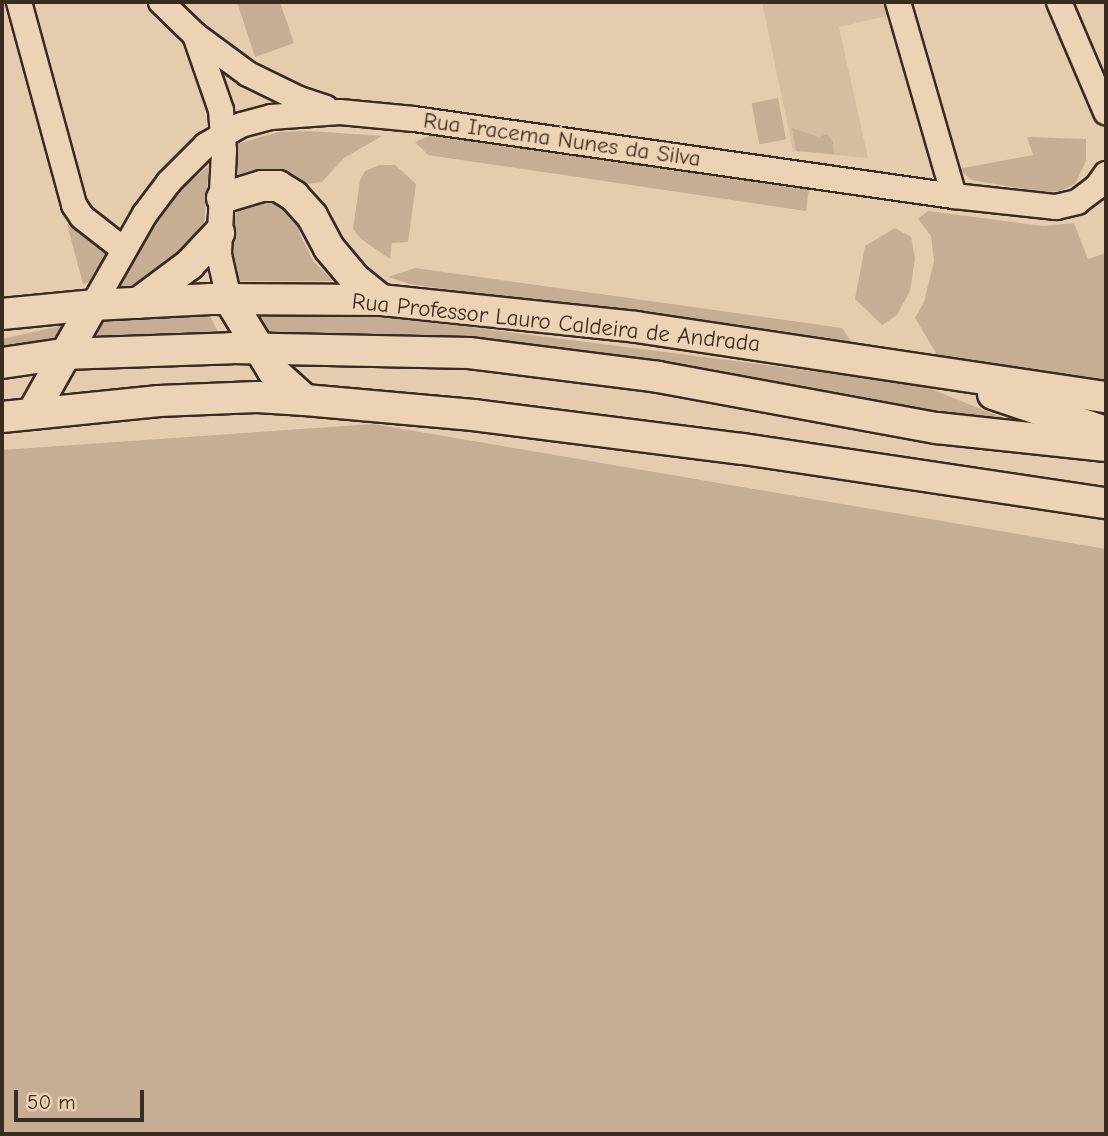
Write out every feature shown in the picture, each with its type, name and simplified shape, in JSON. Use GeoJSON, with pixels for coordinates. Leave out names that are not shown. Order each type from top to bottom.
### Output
{"type":"FeatureCollection","features":[{"type":"Feature","properties":{"kind":"main road"},"geometry":{"type":"LineString","coordinates":[[222,198],[262,186],[278,186],[294,196],[312,216],[329,247],[355,279],[381,300]]}},
{"type":"Feature","properties":{"kind":"main road"},"geometry":{"type":"LineString","coordinates":[[138,303],[189,265],[219,233]]}},
{"type":"Feature","properties":{"kind":"main road"},"geometry":{"type":"LineString","coordinates":[[229,299],[257,348],[286,385],[304,400]]}},
{"type":"Feature","properties":{"kind":"main road","name":"Rua Professor Lauro Caldeira de Andrada"},"geometry":{"type":"LineString","coordinates":[[2,314],[93,305],[229,299],[381,300],[636,327],[1106,397]]}},
{"type":"Feature","properties":{"kind":"main road"},"geometry":{"type":"LineString","coordinates":[[33,412],[93,305]]}},
{"type":"Feature","properties":{"kind":"main road"},"geometry":{"type":"LineString","coordinates":[[2,363],[64,354],[257,348],[469,353],[659,377],[937,428],[1106,446]]}},
{"type":"Feature","properties":{"kind":"main road"},"geometry":{"type":"LineString","coordinates":[[919,370],[1106,432]]}},
{"type":"Feature","properties":{"kind":"main road"},"geometry":{"type":"LineString","coordinates":[[2,417],[159,401],[257,397],[304,400],[527,421],[743,449],[1106,503]]}},
{"type":"Feature","properties":{"kind":"street"},"geometry":{"type":"LineString","coordinates":[[19,2],[74,205],[82,217],[123,249]]}},
{"type":"Feature","properties":{"kind":"street"},"geometry":{"type":"LineString","coordinates":[[161,2],[195,35],[248,74],[273,88],[340,113]]}},
{"type":"Feature","properties":{"kind":"street"},"geometry":{"type":"LineString","coordinates":[[898,2],[954,196]]}},
{"type":"Feature","properties":{"kind":"street"},"geometry":{"type":"LineString","coordinates":[[1059,2],[1106,112]]}},
{"type":"Feature","properties":{"kind":"street"},"geometry":{"type":"LineString","coordinates":[[195,35],[220,110],[223,134],[219,233],[222,277],[229,299]]}},
{"type":"Feature","properties":{"kind":"street","name":"Rua Iracema Nunes da Silva"},"geometry":{"type":"LineString","coordinates":[[93,305],[123,249],[169,182],[206,145],[223,134],[241,125],[271,117],[340,113],[414,119],[954,196],[1056,207],[1077,202],[1097,187],[1106,174]]}},
{"type":"Feature","properties":{"kind":"shaded area"},"geometry":{"type":"Polygon","coordinates":[[[237,2],[280,2],[294,43],[255,57],[237,2]]]}},
{"type":"Feature","properties":{"kind":"shaded area"},"geometry":{"type":"Polygon","coordinates":[[[762,2],[888,2],[891,15],[839,27],[868,158],[793,151],[762,2]]]}},
{"type":"Feature","properties":{"kind":"shaded area"},"geometry":{"type":"Polygon","coordinates":[[[778,98],[786,139],[760,144],[751,103],[778,98]]]}},
{"type":"Feature","properties":{"kind":"shaded area"},"geometry":{"type":"Polygon","coordinates":[[[792,128],[819,137],[827,134],[833,142],[834,154],[796,151],[792,128]]]}},
{"type":"Feature","properties":{"kind":"shaded area"},"geometry":{"type":"Polygon","coordinates":[[[309,131],[382,136],[344,158],[322,182],[308,184],[270,173],[253,172],[233,178],[233,145],[279,132],[309,131]]]}},
{"type":"Feature","properties":{"kind":"shaded area"},"geometry":{"type":"Polygon","coordinates":[[[434,134],[809,188],[806,211],[428,155],[415,142],[434,134]]]}},
{"type":"Feature","properties":{"kind":"shaded area"},"geometry":{"type":"Polygon","coordinates":[[[1027,137],[1086,139],[1086,161],[1075,184],[1060,191],[1042,192],[972,180],[958,169],[1033,155],[1027,137]]]}},
{"type":"Feature","properties":{"kind":"shaded area"},"geometry":{"type":"Polygon","coordinates":[[[379,165],[395,165],[416,184],[408,242],[392,243],[390,259],[361,239],[353,229],[360,180],[365,171],[379,165]]]}},
{"type":"Feature","properties":{"kind":"shaded area"},"geometry":{"type":"Polygon","coordinates":[[[209,166],[204,223],[194,240],[171,269],[142,284],[112,292],[149,228],[179,190],[209,166]]]}},
{"type":"Feature","properties":{"kind":"shaded area"},"geometry":{"type":"Polygon","coordinates":[[[269,194],[296,214],[300,234],[313,261],[333,281],[235,281],[227,253],[229,229],[240,205],[269,194]]]}},
{"type":"Feature","properties":{"kind":"shaded area"},"geometry":{"type":"Polygon","coordinates":[[[928,211],[1043,226],[1074,223],[1088,259],[1106,253],[1106,385],[939,358],[915,318],[924,302],[934,261],[931,236],[918,219],[928,211]]]}},
{"type":"Feature","properties":{"kind":"shaded area"},"geometry":{"type":"Polygon","coordinates":[[[67,224],[107,250],[95,280],[83,284],[67,224]]]}},
{"type":"Feature","properties":{"kind":"shaded area"},"geometry":{"type":"Polygon","coordinates":[[[895,228],[911,237],[915,259],[910,291],[897,315],[882,325],[855,299],[865,246],[895,228]]]}},
{"type":"Feature","properties":{"kind":"shaded area"},"geometry":{"type":"Polygon","coordinates":[[[415,268],[842,328],[856,349],[410,284],[388,277],[415,268]]]}},
{"type":"Feature","properties":{"kind":"shaded area"},"geometry":{"type":"Polygon","coordinates":[[[207,310],[221,338],[91,344],[107,314],[207,310]]]}},
{"type":"Feature","properties":{"kind":"shaded area"},"geometry":{"type":"Polygon","coordinates":[[[252,310],[360,313],[921,385],[1001,417],[885,411],[270,338],[252,310]]]}},
{"type":"Feature","properties":{"kind":"shaded area"},"geometry":{"type":"Polygon","coordinates":[[[78,322],[63,351],[2,359],[2,339],[78,322]]]}},
{"type":"Feature","properties":{"kind":"shaded area"},"geometry":{"type":"Polygon","coordinates":[[[373,424],[1106,549],[1106,1134],[2,1134],[2,450],[373,424]]]}}]}
